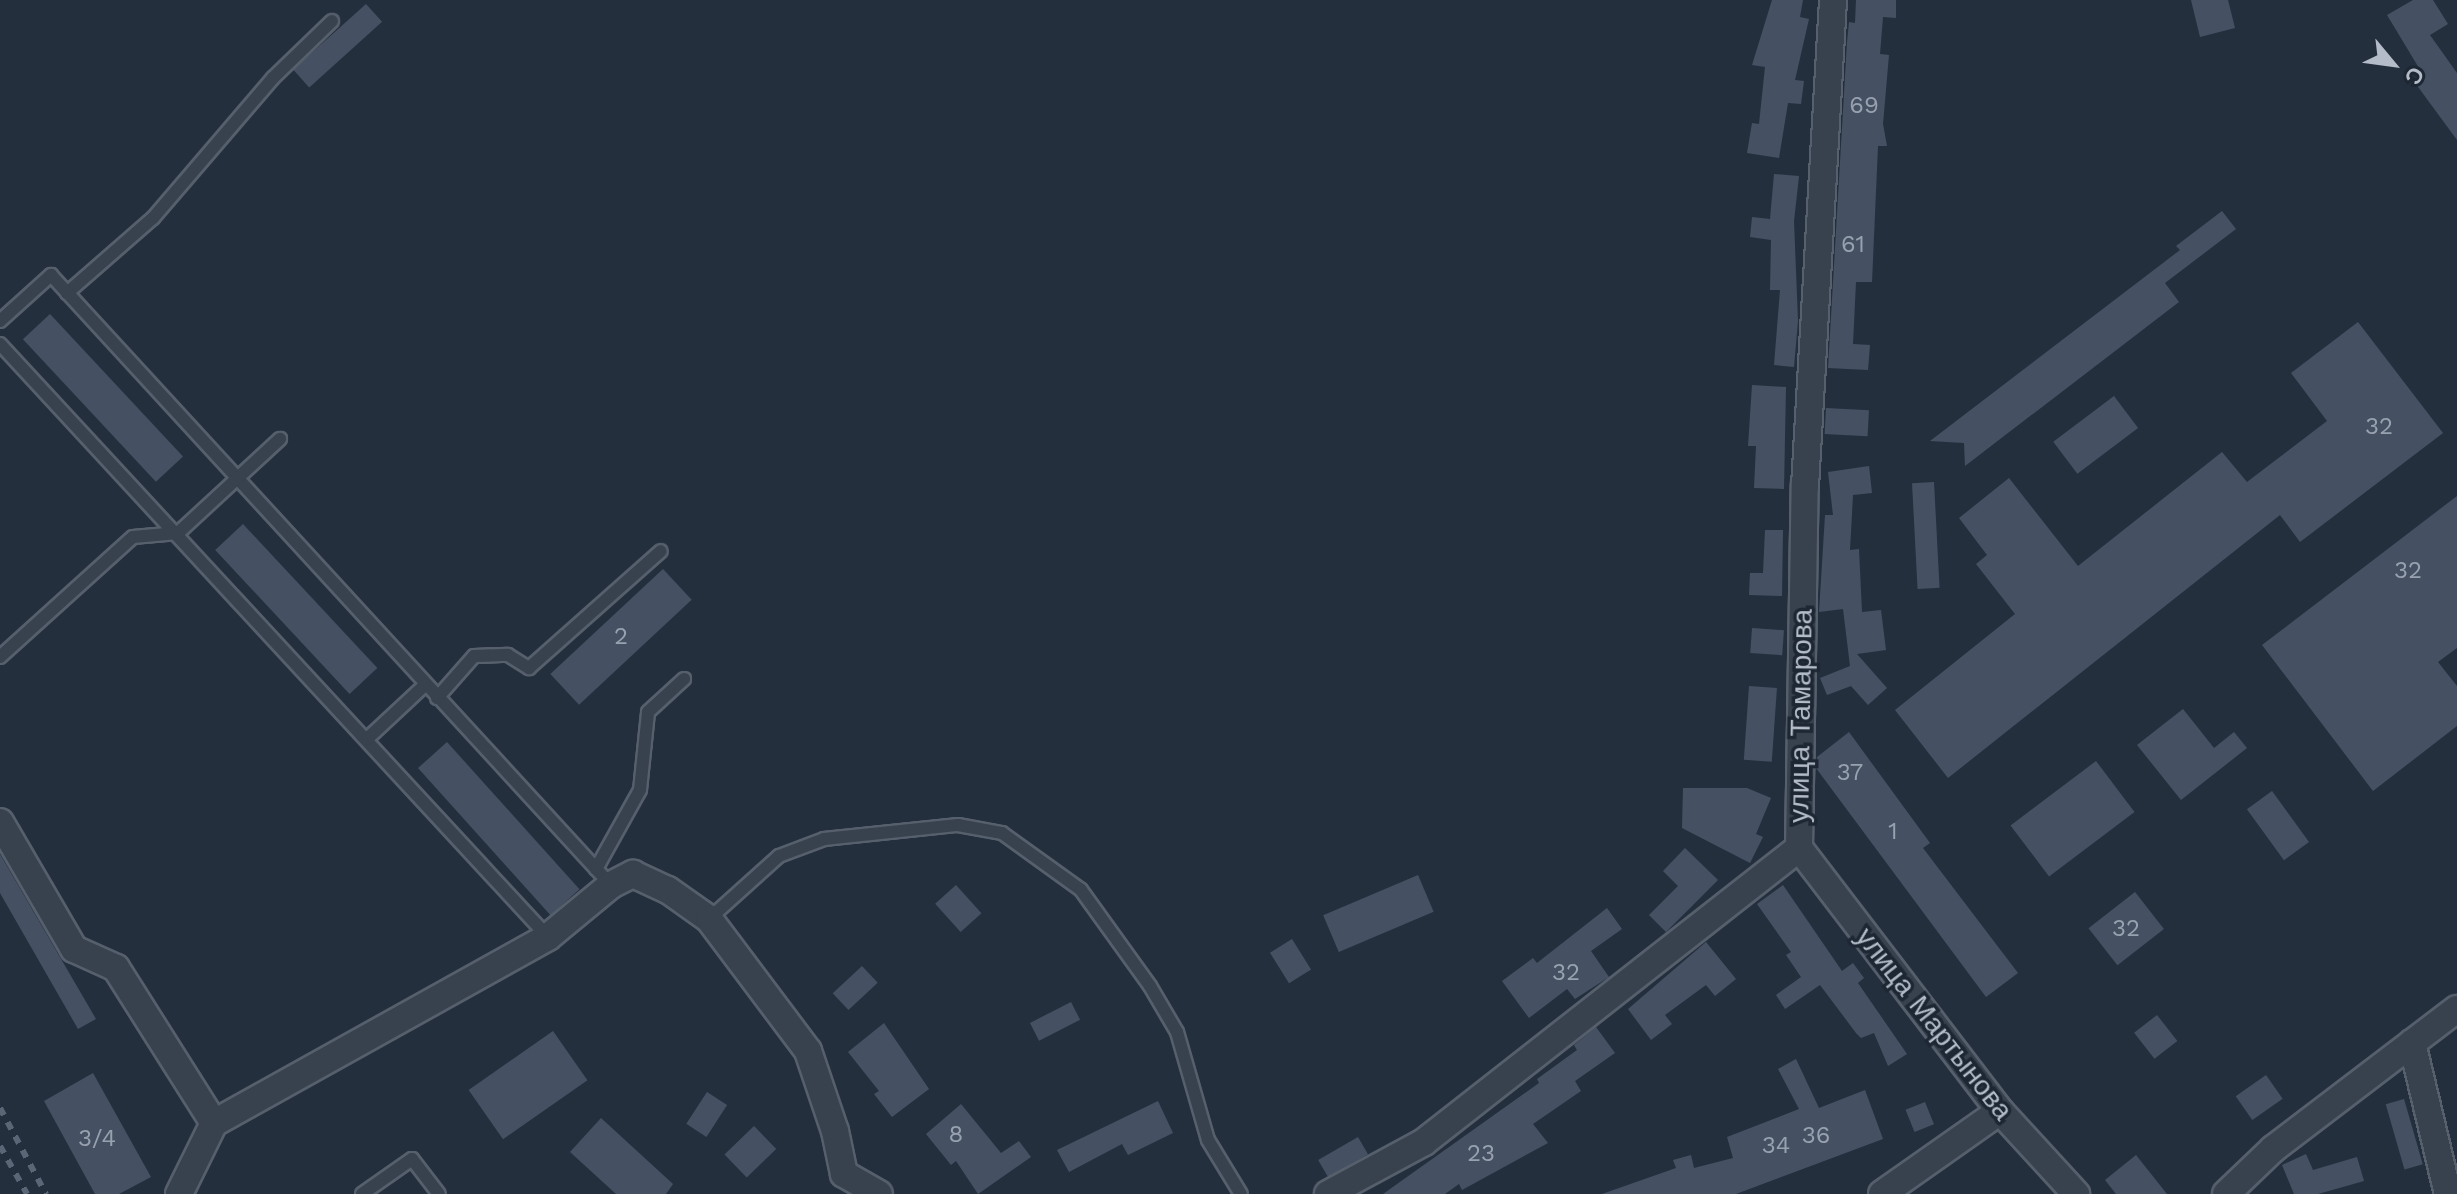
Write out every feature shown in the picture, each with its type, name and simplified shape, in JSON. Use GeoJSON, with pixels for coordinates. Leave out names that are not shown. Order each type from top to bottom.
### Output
{"type":"FeatureCollection","features":[{"type":"Feature","properties":{"kind":"street","name":"улица Тамарова"},"geometry":{"type":"LineString","coordinates":[[1328,1194],[1424,1142],[1799,848],[1805,486],[1833,0]]}},
{"type":"Feature","properties":{"kind":"street"},"geometry":{"type":"LineString","coordinates":[[0,822],[74,949],[116,968],[214,1123]]}},
{"type":"Feature","properties":{"kind":"street","name":"улица Мартынова"},"geometry":{"type":"LineString","coordinates":[[1799,848],[2000,1111],[2076,1194]]}},
{"type":"Feature","properties":{"kind":"street"},"geometry":{"type":"LineString","coordinates":[[179,1194],[214,1123],[548,937],[603,877],[633,874],[668,890],[709,919],[808,1051],[846,1184],[879,1194]]}},
{"type":"Feature","properties":{"kind":"street"},"geometry":{"type":"LineString","coordinates":[[2234,1191],[2273,1149],[2457,1009]]}},
{"type":"Feature","properties":{"kind":"street"},"geometry":{"type":"LineString","coordinates":[[2412,1043],[2450,1187]]}},
{"type":"Feature","properties":{"kind":"street"},"geometry":{"type":"LineString","coordinates":[[1882,1194],[2000,1111]]}},
{"type":"Feature","properties":{"kind":"lane"},"geometry":{"type":"LineString","coordinates":[[67,293],[153,218],[273,78],[332,21]]}},
{"type":"Feature","properties":{"kind":"lane"},"geometry":{"type":"LineString","coordinates":[[0,321],[51,275],[603,877],[640,790],[648,712],[684,679]]}},
{"type":"Feature","properties":{"kind":"lane"},"geometry":{"type":"LineString","coordinates":[[0,344],[178,533],[548,937]]}},
{"type":"Feature","properties":{"kind":"lane"},"geometry":{"type":"LineString","coordinates":[[0,657],[133,537],[178,533],[280,439]]}},
{"type":"Feature","properties":{"kind":"lane"},"geometry":{"type":"LineString","coordinates":[[437,698],[474,656],[508,655],[529,668],[661,551]]}},
{"type":"Feature","properties":{"kind":"lane"},"geometry":{"type":"LineString","coordinates":[[367,739],[425,685]]}},
{"type":"Feature","properties":{"kind":"lane"},"geometry":{"type":"LineString","coordinates":[[709,919],[779,856],[824,839],[958,825],[1002,833],[1081,890],[1150,986],[1177,1032],[1208,1140],[1241,1194]]}},
{"type":"Feature","properties":{"kind":"lane"},"geometry":{"type":"LineString","coordinates":[[362,1194],[412,1159],[439,1194]]}},
{"type":"Feature","properties":{"kind":"building"},"geometry":{"type":"Polygon","coordinates":[[[1772,0],[1803,0],[1800,17],[1809,19],[1795,80],[1804,81],[1801,104],[1788,103],[1779,158],[1747,153],[1752,123],[1759,124],[1765,67],[1752,65],[1772,0]]]}},
{"type":"Feature","properties":{"kind":"building"},"geometry":{"type":"Polygon","coordinates":[[[1856,0],[1896,0],[1896,18],[1883,17],[1880,54],[1889,55],[1883,124],[1887,146],[1878,146],[1872,282],[1856,282],[1853,344],[1870,345],[1868,370],[1828,368],[1847,42],[1849,22],[1855,23],[1856,0]]]}},
{"type":"Feature","properties":{"kind":"building"},"geometry":{"type":"Polygon","coordinates":[[[2191,0],[2228,0],[2235,28],[2200,37],[2191,0]]]}},
{"type":"Feature","properties":{"kind":"building"},"geometry":{"type":"Polygon","coordinates":[[[2413,0],[2433,0],[2448,24],[2430,35],[2457,73],[2457,140],[2413,80],[2422,73],[2387,15],[2413,0]]]}},
{"type":"Feature","properties":{"kind":"building"},"geometry":{"type":"Polygon","coordinates":[[[366,4],[382,22],[309,87],[293,70],[366,4]]]}},
{"type":"Feature","properties":{"kind":"building"},"geometry":{"type":"Polygon","coordinates":[[[1774,174],[1799,176],[1794,221],[1798,321],[1794,367],[1774,365],[1780,290],[1770,290],[1771,240],[1750,237],[1752,217],[1770,219],[1774,174]]]}},
{"type":"Feature","properties":{"kind":"building"},"geometry":{"type":"Polygon","coordinates":[[[2222,211],[2236,229],[2165,283],[2179,302],[1965,466],[1964,443],[1930,441],[2180,250],[2176,246],[2222,211]]]}},
{"type":"Feature","properties":{"kind":"building"},"geometry":{"type":"Polygon","coordinates":[[[50,314],[183,457],[156,482],[23,339],[50,314]]]}},
{"type":"Feature","properties":{"kind":"building"},"geometry":{"type":"Polygon","coordinates":[[[2358,322],[2443,433],[2300,542],[2280,515],[1948,778],[1895,710],[2015,614],[1976,564],[1987,555],[1959,518],[2009,478],[2078,566],[2222,452],[2247,482],[2327,421],[2291,373],[2358,322]]]}},
{"type":"Feature","properties":{"kind":"building"},"geometry":{"type":"Polygon","coordinates":[[[1752,385],[1786,387],[1784,489],[1754,488],[1756,446],[1748,446],[1752,385]]]}},
{"type":"Feature","properties":{"kind":"building"},"geometry":{"type":"Polygon","coordinates":[[[2114,396],[2138,428],[2077,474],[2053,442],[2114,396]]]}},
{"type":"Feature","properties":{"kind":"building"},"geometry":{"type":"Polygon","coordinates":[[[1826,408],[1869,410],[1868,436],[1825,434],[1826,408]]]}},
{"type":"Feature","properties":{"kind":"building"},"geometry":{"type":"Polygon","coordinates":[[[1869,466],[1872,493],[1853,495],[1850,550],[1859,549],[1862,612],[1881,610],[1886,650],[1857,654],[1887,688],[1868,705],[1851,686],[1827,695],[1820,678],[1850,666],[1843,609],[1819,612],[1825,515],[1833,515],[1828,472],[1869,466]]]}},
{"type":"Feature","properties":{"kind":"building"},"geometry":{"type":"Polygon","coordinates":[[[1934,482],[1940,588],[1918,589],[1912,483],[1934,482]]]}},
{"type":"Feature","properties":{"kind":"building"},"geometry":{"type":"Polygon","coordinates":[[[2457,496],[2457,648],[2438,662],[2457,686],[2457,726],[2373,791],[2262,645],[2457,496]]]}},
{"type":"Feature","properties":{"kind":"building"},"geometry":{"type":"Polygon","coordinates":[[[243,524],[377,668],[350,694],[215,550],[243,524]]]}},
{"type":"Feature","properties":{"kind":"building"},"geometry":{"type":"Polygon","coordinates":[[[1765,530],[1783,530],[1782,596],[1749,595],[1750,573],[1763,573],[1765,530]]]}},
{"type":"Feature","properties":{"kind":"building"},"geometry":{"type":"Polygon","coordinates":[[[663,569],[692,600],[579,705],[550,674],[663,569]]]}},
{"type":"Feature","properties":{"kind":"building"},"geometry":{"type":"Polygon","coordinates":[[[1752,628],[1784,630],[1782,655],[1750,653],[1752,628]]]}},
{"type":"Feature","properties":{"kind":"building"},"geometry":{"type":"Polygon","coordinates":[[[1749,686],[1777,688],[1772,762],[1744,760],[1749,686]]]}},
{"type":"Feature","properties":{"kind":"building"},"geometry":{"type":"Polygon","coordinates":[[[2183,709],[2214,748],[2234,732],[2247,748],[2181,800],[2137,745],[2183,709]]]}},
{"type":"Feature","properties":{"kind":"building"},"geometry":{"type":"Polygon","coordinates":[[[1849,732],[1930,843],[1923,848],[2018,973],[1986,997],[1816,768],[1817,757],[1849,732]]]}},
{"type":"Feature","properties":{"kind":"building"},"geometry":{"type":"Polygon","coordinates":[[[447,742],[579,889],[551,915],[418,768],[447,742]]]}},
{"type":"Feature","properties":{"kind":"building"},"geometry":{"type":"Polygon","coordinates":[[[2096,761],[2135,812],[2049,877],[2011,825],[2096,761]]]}},
{"type":"Feature","properties":{"kind":"building"},"geometry":{"type":"Polygon","coordinates":[[[1683,788],[1747,788],[1771,798],[1756,834],[1763,837],[1750,863],[1682,828],[1683,788]]]}},
{"type":"Feature","properties":{"kind":"building"},"geometry":{"type":"Polygon","coordinates":[[[2272,791],[2309,842],[2284,860],[2247,809],[2272,791]]]}},
{"type":"Feature","properties":{"kind":"building"},"geometry":{"type":"Polygon","coordinates":[[[1685,848],[1718,880],[1666,932],[1649,915],[1678,886],[1663,871],[1685,848]]]}},
{"type":"Feature","properties":{"kind":"building"},"geometry":{"type":"Polygon","coordinates":[[[0,854],[96,1019],[78,1029],[0,893],[0,854]]]}},
{"type":"Feature","properties":{"kind":"building"},"geometry":{"type":"Polygon","coordinates":[[[1418,875],[1434,912],[1339,952],[1323,915],[1418,875]]]}},
{"type":"Feature","properties":{"kind":"building"},"geometry":{"type":"Polygon","coordinates":[[[956,885],[981,913],[961,932],[935,904],[956,885]]]}},
{"type":"Feature","properties":{"kind":"building"},"geometry":{"type":"Polygon","coordinates":[[[1783,885],[1842,971],[1853,963],[1864,978],[1858,983],[1907,1054],[1888,1066],[1874,1033],[1861,1038],[1820,985],[1785,1009],[1776,995],[1801,977],[1786,955],[1791,952],[1757,904],[1783,885]]]}},
{"type":"Feature","properties":{"kind":"building"},"geometry":{"type":"Polygon","coordinates":[[[2135,892],[2164,929],[2117,965],[2089,928],[2135,892]]]}},
{"type":"Feature","properties":{"kind":"building"},"geometry":{"type":"Polygon","coordinates":[[[1607,908],[1622,929],[1591,951],[1609,977],[1575,999],[1567,989],[1529,1018],[1502,981],[1533,958],[1537,963],[1607,908]]]}},
{"type":"Feature","properties":{"kind":"building"},"geometry":{"type":"Polygon","coordinates":[[[1292,939],[1311,970],[1289,983],[1270,953],[1292,939]]]}},
{"type":"Feature","properties":{"kind":"building"},"geometry":{"type":"Polygon","coordinates":[[[1706,942],[1736,979],[1715,996],[1706,985],[1665,1015],[1672,1024],[1651,1040],[1628,1009],[1706,942]]]}},
{"type":"Feature","properties":{"kind":"building"},"geometry":{"type":"Polygon","coordinates":[[[862,966],[878,983],[848,1010],[833,993],[862,966]]]}},
{"type":"Feature","properties":{"kind":"building"},"geometry":{"type":"Polygon","coordinates":[[[1071,1002],[1080,1020],[1039,1041],[1030,1023],[1071,1002]]]}},
{"type":"Feature","properties":{"kind":"building"},"geometry":{"type":"Polygon","coordinates":[[[2157,1015],[2177,1041],[2154,1059],[2134,1033],[2157,1015]]]}},
{"type":"Feature","properties":{"kind":"building"},"geometry":{"type":"Polygon","coordinates":[[[884,1023],[929,1089],[892,1117],[874,1094],[879,1091],[848,1052],[884,1023]]]}},
{"type":"Feature","properties":{"kind":"building"},"geometry":{"type":"Polygon","coordinates":[[[1596,1027],[1615,1053],[1575,1081],[1581,1091],[1533,1124],[1548,1143],[1462,1190],[1459,1184],[1445,1194],[1383,1194],[1539,1083],[1537,1079],[1577,1050],[1574,1045],[1596,1027]]]}},
{"type":"Feature","properties":{"kind":"building"},"geometry":{"type":"Polygon","coordinates":[[[553,1031],[587,1080],[503,1139],[469,1090],[553,1031]]]}},
{"type":"Feature","properties":{"kind":"building"},"geometry":{"type":"Polygon","coordinates":[[[1796,1059],[1819,1108],[1865,1090],[1883,1139],[1736,1194],[1602,1194],[1676,1168],[1673,1160],[1691,1155],[1694,1168],[1733,1158],[1727,1137],[1799,1109],[1778,1069],[1796,1059]]]}},
{"type":"Feature","properties":{"kind":"building"},"geometry":{"type":"Polygon","coordinates":[[[93,1073],[151,1177],[119,1194],[95,1194],[44,1101],[93,1073]]]}},
{"type":"Feature","properties":{"kind":"building"},"geometry":{"type":"Polygon","coordinates":[[[2266,1075],[2283,1099],[2252,1120],[2236,1096],[2266,1075]]]}},
{"type":"Feature","properties":{"kind":"building"},"geometry":{"type":"Polygon","coordinates":[[[707,1092],[727,1105],[706,1137],[686,1124],[707,1092]]]}},
{"type":"Feature","properties":{"kind":"building"},"geometry":{"type":"Polygon","coordinates":[[[2404,1099],[2423,1164],[2404,1170],[2386,1104],[2404,1099]]]}},
{"type":"Feature","properties":{"kind":"building"},"geometry":{"type":"Polygon","coordinates":[[[1158,1101],[1173,1133],[1128,1155],[1122,1144],[1069,1172],[1057,1150],[1158,1101]]]}},
{"type":"Feature","properties":{"kind":"building"},"geometry":{"type":"Polygon","coordinates":[[[1925,1102],[1934,1124],[1915,1132],[1906,1110],[1925,1102]]]}},
{"type":"Feature","properties":{"kind":"building"},"geometry":{"type":"Polygon","coordinates":[[[961,1104],[1001,1153],[1019,1141],[1031,1157],[978,1194],[956,1161],[951,1165],[926,1134],[961,1104]]]}},
{"type":"Feature","properties":{"kind":"building"},"geometry":{"type":"Polygon","coordinates":[[[601,1118],[673,1184],[666,1194],[616,1194],[570,1152],[601,1118]]]}},
{"type":"Feature","properties":{"kind":"building"},"geometry":{"type":"Polygon","coordinates":[[[754,1126],[776,1149],[747,1177],[725,1154],[754,1126]]]}},
{"type":"Feature","properties":{"kind":"building"},"geometry":{"type":"Polygon","coordinates":[[[1358,1137],[1368,1154],[1328,1177],[1318,1160],[1358,1137]]]}},
{"type":"Feature","properties":{"kind":"building"},"geometry":{"type":"Polygon","coordinates":[[[2306,1154],[2313,1170],[2357,1157],[2364,1181],[2318,1194],[2294,1194],[2282,1165],[2306,1154]]]}},
{"type":"Feature","properties":{"kind":"building"},"geometry":{"type":"Polygon","coordinates":[[[2136,1155],[2167,1194],[2116,1194],[2105,1180],[2136,1155]]]}},
{"type":"Feature","properties":{"kind":"railway"},"geometry":{"type":"LineString","coordinates":[[0,1108],[46,1194]]}},
{"type":"Feature","properties":{"kind":"railway"},"geometry":{"type":"LineString","coordinates":[[0,1146],[27,1194]]}}]}
